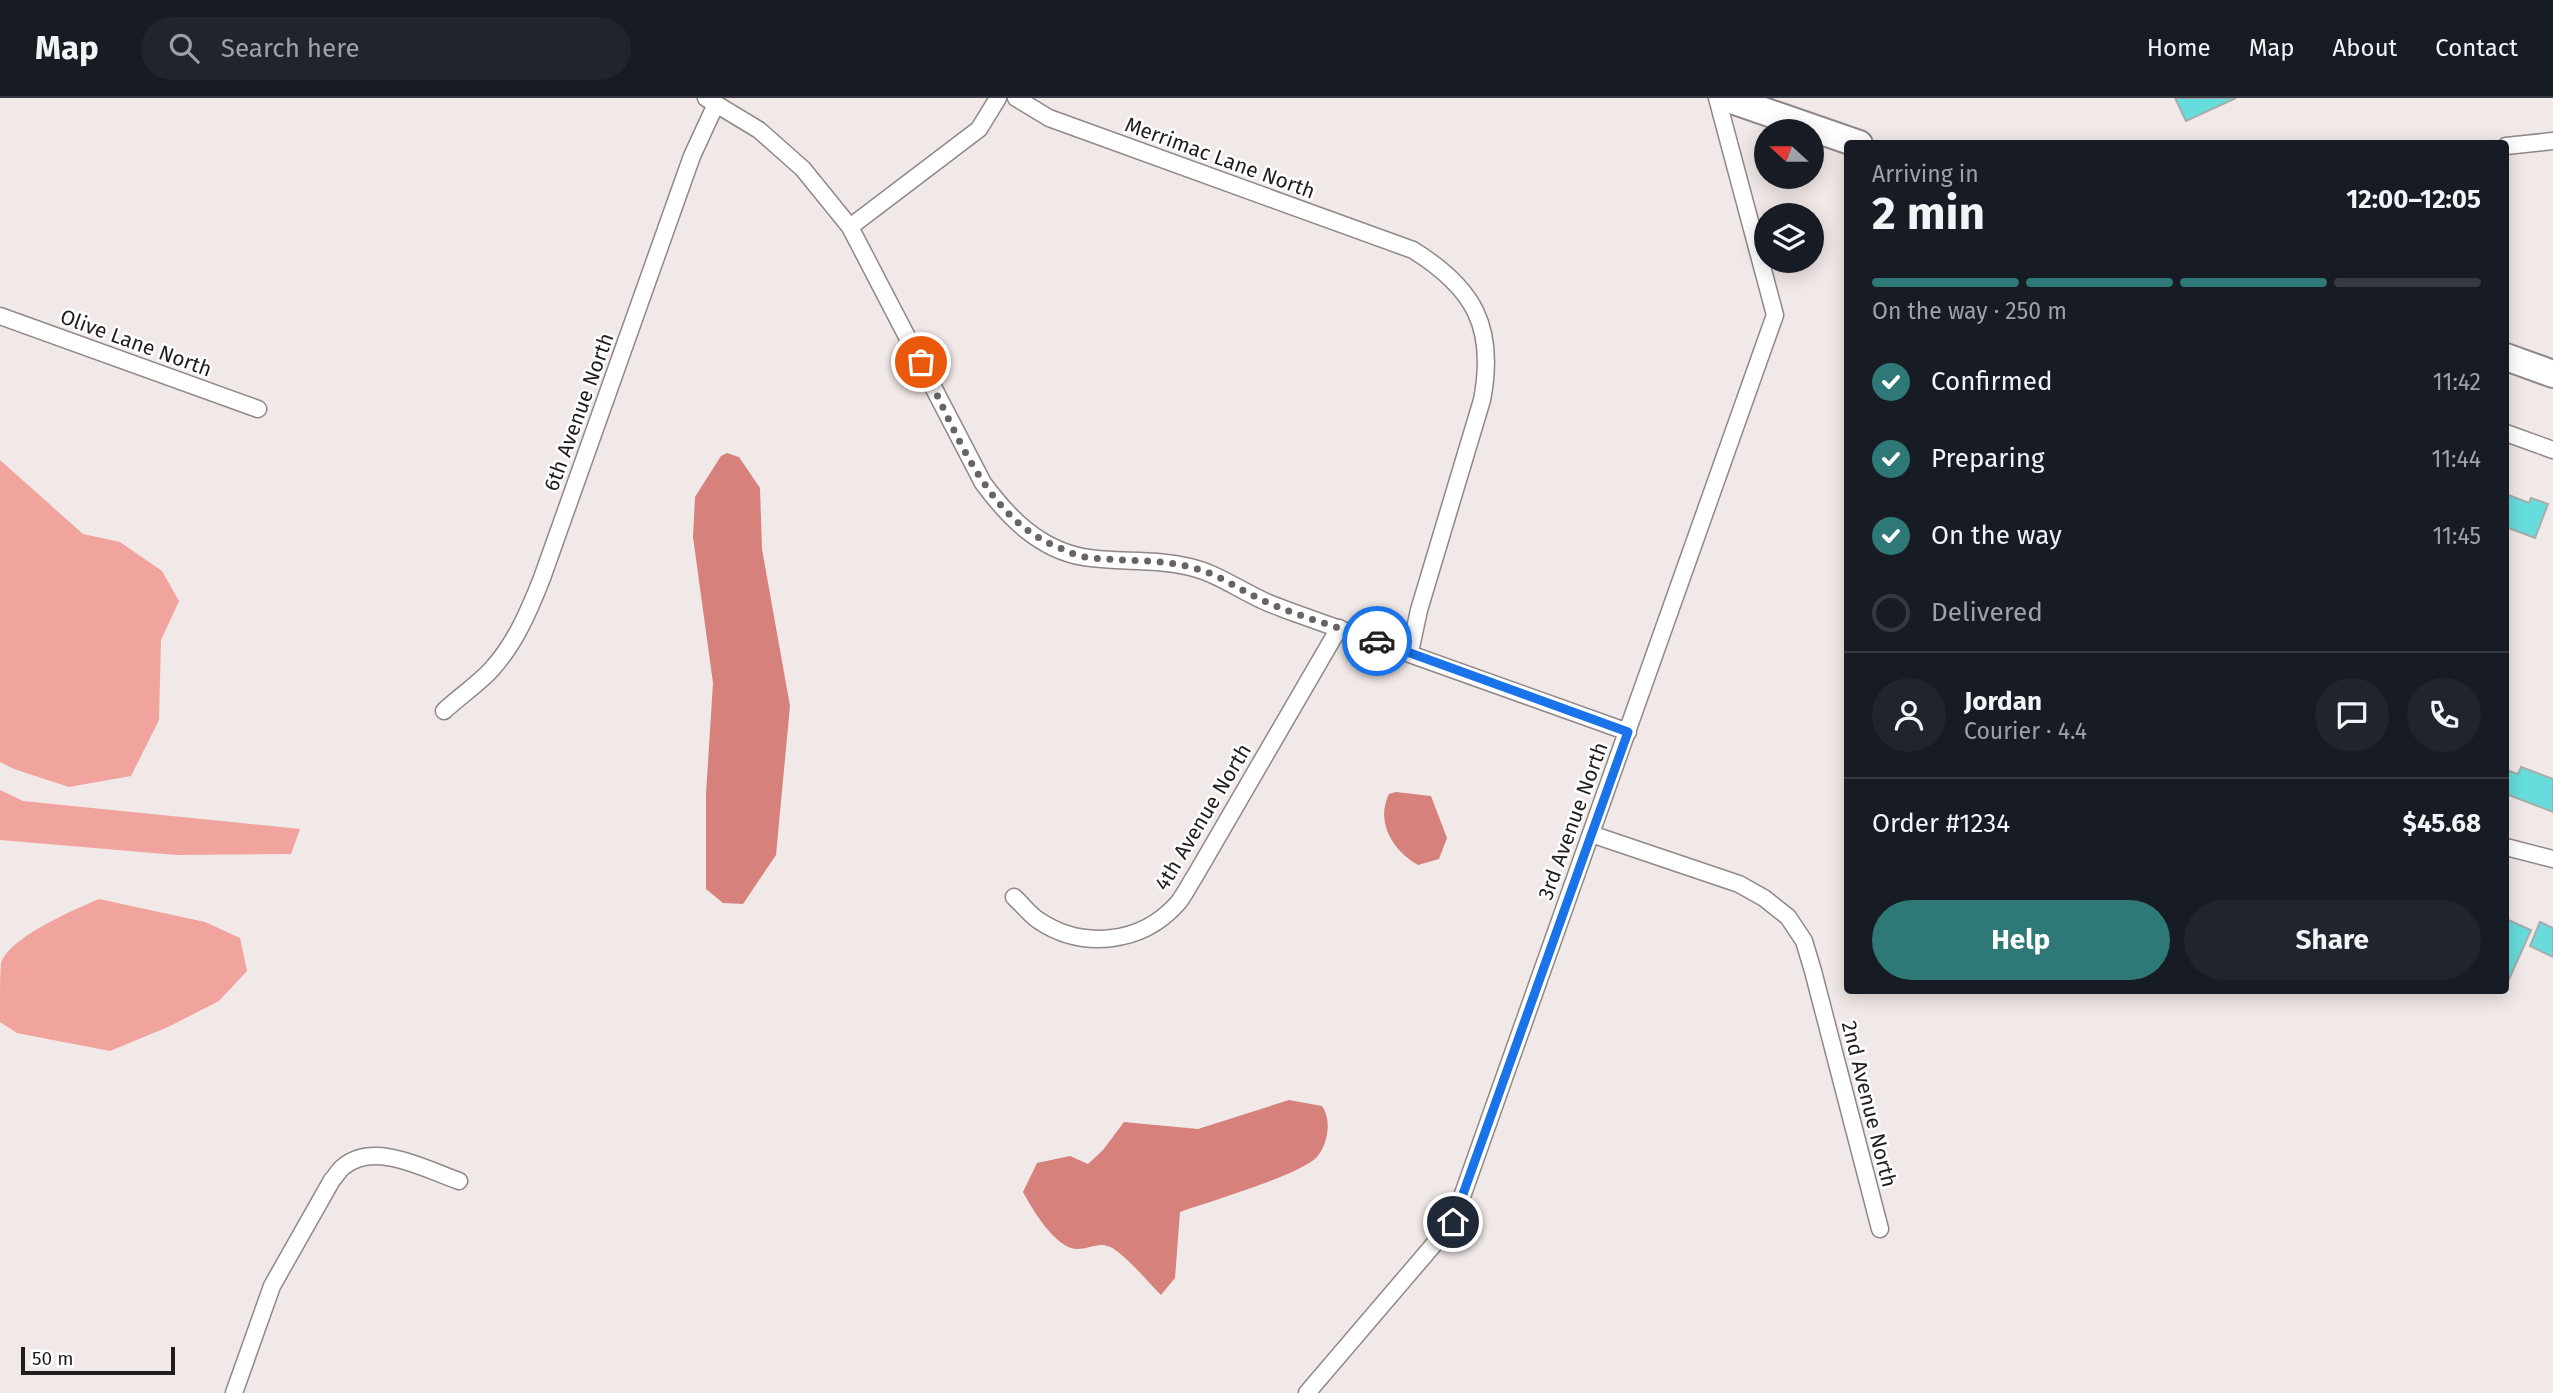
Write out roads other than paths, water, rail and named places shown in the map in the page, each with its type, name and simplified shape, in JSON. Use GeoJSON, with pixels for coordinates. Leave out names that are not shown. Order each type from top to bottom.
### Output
{"type":"FeatureCollection","features":[{"type":"Feature","properties":{"kind":"main road"},"geometry":{"type":"LineString","coordinates":[[1726,98],[1847,140]]}},
{"type":"Feature","properties":{"kind":"main road"},"geometry":{"type":"LineString","coordinates":[[2509,357],[2553,374]]}},
{"type":"Feature","properties":{"kind":"street"},"geometry":{"type":"LineString","coordinates":[[850,227],[979,129],[998,98]]}},
{"type":"Feature","properties":{"kind":"street","name":"Merrimac Lane North"},"geometry":{"type":"LineString","coordinates":[[1016,98],[1049,118],[1413,250],[1438,265],[1459,285],[1476,312],[1485,339],[1488,370],[1482,400],[1419,610],[1410,652]]}},
{"type":"Feature","properties":{"kind":"street","name":"3rd Avenue North"},"geometry":{"type":"LineString","coordinates":[[1307,1393],[1453,1222],[1775,315],[1717,98]]}},
{"type":"Feature","properties":{"kind":"street"},"geometry":{"type":"LineString","coordinates":[[711,101],[759,130],[803,169],[850,227],[983,483],[1001,508],[1025,531],[1082,557],[1152,560],[1192,567],[1228,581],[1262,600],[1628,732]]}},
{"type":"Feature","properties":{"kind":"street","name":"6th Avenue North"},"geometry":{"type":"LineString","coordinates":[[444,711],[490,671],[512,642],[528,611],[711,101]]}},
{"type":"Feature","properties":{"kind":"street"},"geometry":{"type":"LineString","coordinates":[[2509,146],[2553,141]]}},
{"type":"Feature","properties":{"kind":"street","name":"Olive Lane North"},"geometry":{"type":"LineString","coordinates":[[0,316],[258,410]]}},
{"type":"Feature","properties":{"kind":"street"},"geometry":{"type":"LineString","coordinates":[[2509,434],[2553,450]]}},
{"type":"Feature","properties":{"kind":"street","name":"4th Avenue North"},"geometry":{"type":"LineString","coordinates":[[1014,897],[1037,919],[1065,934],[1095,940],[1125,937],[1154,924],[1177,904],[1195,876],[1339,628]]}},
{"type":"Feature","properties":{"kind":"street","name":"2nd Avenue North"},"geometry":{"type":"LineString","coordinates":[[1591,834],[1739,884],[1764,898],[1788,917],[1804,941],[1814,971],[1880,1229]]}},
{"type":"Feature","properties":{"kind":"street"},"geometry":{"type":"LineString","coordinates":[[2509,848],[2553,859]]}},
{"type":"Feature","properties":{"kind":"street"},"geometry":{"type":"LineString","coordinates":[[234,1393],[272,1286],[332,1180],[343,1166],[376,1155],[394,1158],[460,1181]]}}]}
